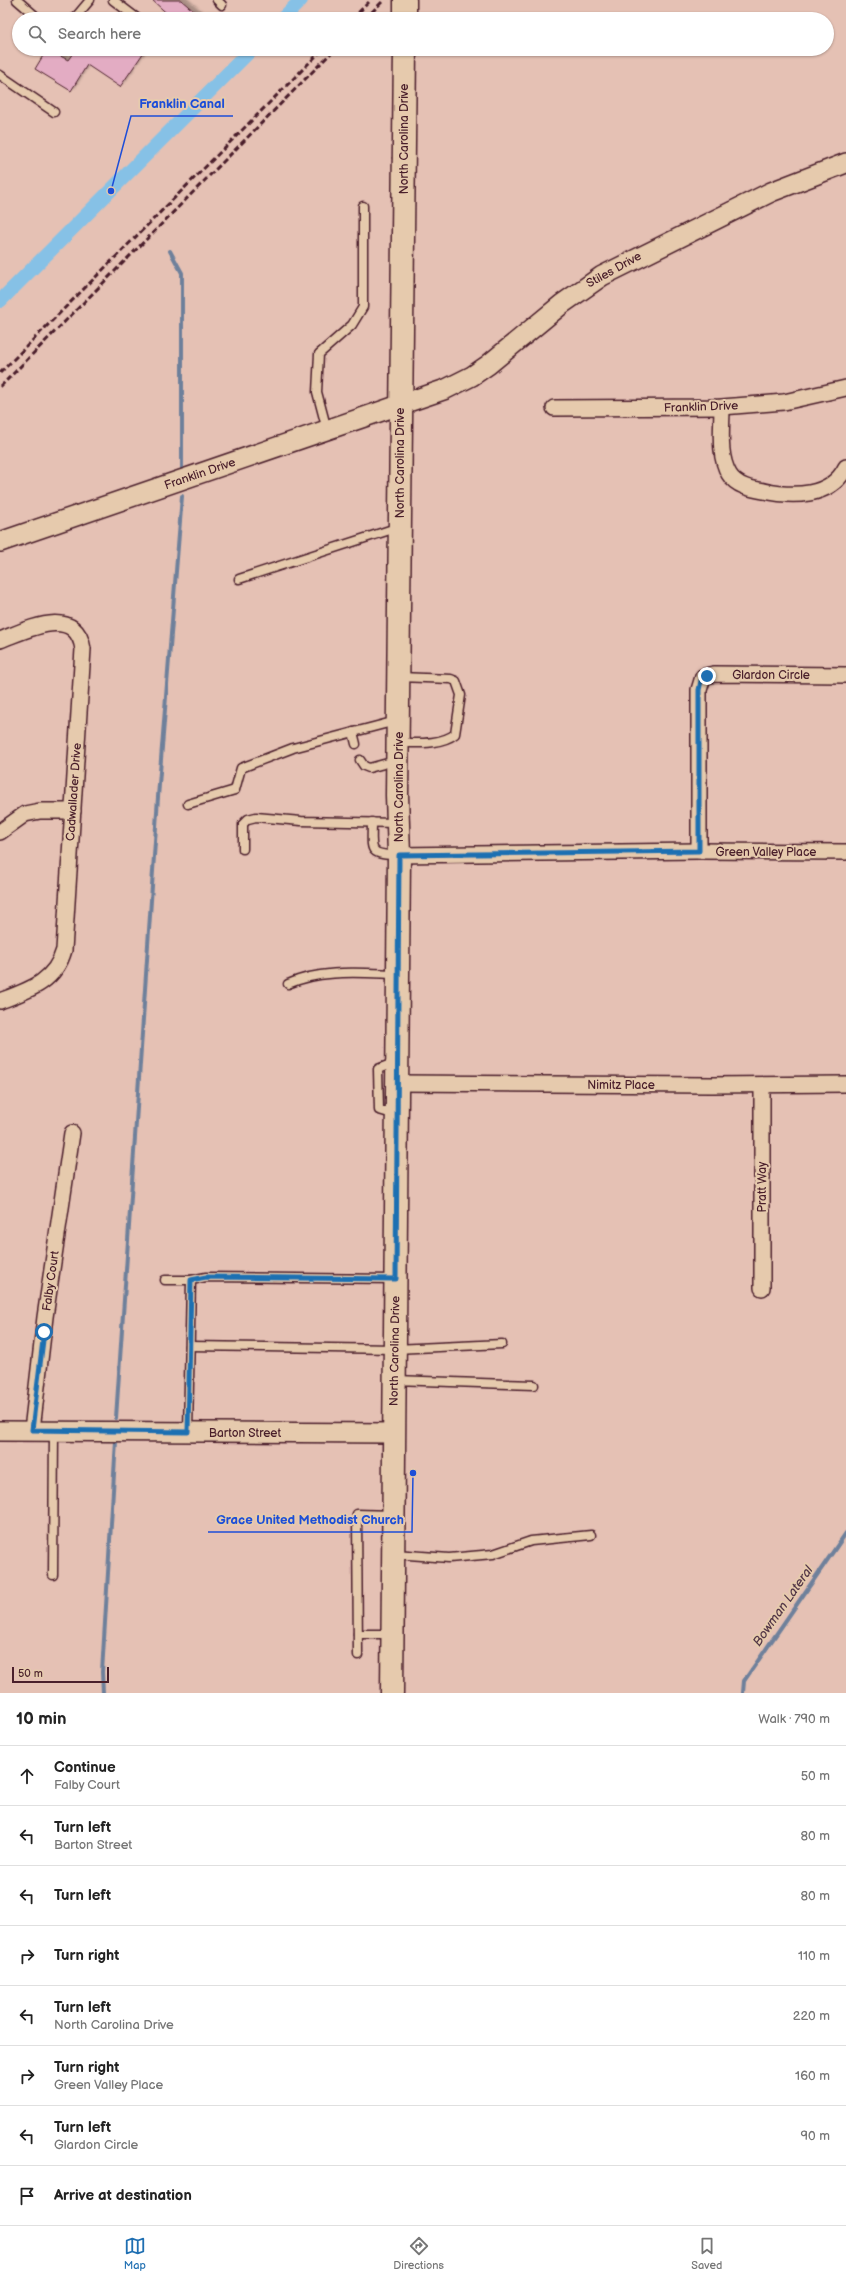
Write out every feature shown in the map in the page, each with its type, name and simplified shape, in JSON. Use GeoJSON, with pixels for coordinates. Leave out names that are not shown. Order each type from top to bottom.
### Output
{"type":"FeatureCollection","features":[{"type":"Feature","properties":{"kind":"main road"},"geometry":{"type":"LineString","coordinates":[[405,0],[405,12]]}},
{"type":"Feature","properties":{"kind":"main road","name":"North Carolina Drive"},"geometry":{"type":"LineString","coordinates":[[392,1693],[399,855],[398,752],[400,406],[405,56]]}},
{"type":"Feature","properties":{"kind":"street","name":"Stiles Drive"},"geometry":{"type":"LineString","coordinates":[[400,406],[446,389],[472,376],[508,350],[588,284],[602,276],[771,192],[846,163]]}},
{"type":"Feature","properties":{"kind":"street","name":"Franklin Drive"},"geometry":{"type":"LineString","coordinates":[[554,408],[722,407],[784,402],[846,388]]}},
{"type":"Feature","properties":{"kind":"street","name":"Franklin Drive"},"geometry":{"type":"LineString","coordinates":[[0,542],[400,406]]}},
{"type":"Feature","properties":{"kind":"street"},"geometry":{"type":"LineString","coordinates":[[722,407],[723,462],[729,476],[740,485],[785,495],[802,494],[818,491],[832,483],[841,476],[846,467]]}},
{"type":"Feature","properties":{"kind":"street","name":"Cadwallader Drive"},"geometry":{"type":"LineString","coordinates":[[0,640],[38,626],[52,624],[70,626],[77,631],[82,638],[83,649],[81,704],[64,950],[53,973],[43,982],[0,1001]]}},
{"type":"Feature","properties":{"kind":"street","name":"Glardon Circle"},"geometry":{"type":"LineString","coordinates":[[699,851],[699,690],[703,678],[714,674],[846,675]]}},
{"type":"Feature","properties":{"kind":"street"},"geometry":{"type":"LineString","coordinates":[[0,832],[25,814],[40,811],[73,812]]}},
{"type":"Feature","properties":{"kind":"street","name":"Green Valley Place"},"geometry":{"type":"LineString","coordinates":[[399,855],[699,851],[846,852]]}},
{"type":"Feature","properties":{"kind":"street","name":"Nimitz Place"},"geometry":{"type":"LineString","coordinates":[[396,1083],[846,1084]]}},
{"type":"Feature","properties":{"kind":"street","name":"Pratt Way"},"geometry":{"type":"LineString","coordinates":[[762,1085],[762,1288]]}},
{"type":"Feature","properties":{"kind":"street","name":"Falby Court"},"geometry":{"type":"LineString","coordinates":[[32,1430],[45,1317],[72,1133]]}},
{"type":"Feature","properties":{"kind":"street","name":"Barton Street"},"geometry":{"type":"LineString","coordinates":[[0,1431],[54,1430],[394,1433]]}},
{"type":"Feature","properties":{"kind":"lane"},"geometry":{"type":"LineString","coordinates":[[17,0],[31,12]]}},
{"type":"Feature","properties":{"kind":"lane"},"geometry":{"type":"LineString","coordinates":[[80,12],[90,0]]}},
{"type":"Feature","properties":{"kind":"lane"},"geometry":{"type":"LineString","coordinates":[[113,0],[129,12]]}},
{"type":"Feature","properties":{"kind":"lane"},"geometry":{"type":"LineString","coordinates":[[0,75],[54,112]]}},
{"type":"Feature","properties":{"kind":"lane"},"geometry":{"type":"LineString","coordinates":[[328,431],[317,392],[319,354],[352,325],[362,308],[363,206]]}},
{"type":"Feature","properties":{"kind":"lane"},"geometry":{"type":"LineString","coordinates":[[239,579],[400,526]]}},
{"type":"Feature","properties":{"kind":"lane"},"geometry":{"type":"LineString","coordinates":[[360,760],[364,766],[369,768],[398,752],[429,742],[451,738],[456,734],[461,695],[456,681],[451,679],[399,677]]}},
{"type":"Feature","properties":{"kind":"lane"},"geometry":{"type":"LineString","coordinates":[[188,804],[235,790],[241,768],[293,748],[399,720]]}},
{"type":"Feature","properties":{"kind":"lane"},"geometry":{"type":"LineString","coordinates":[[353,732],[356,744]]}},
{"type":"Feature","properties":{"kind":"lane"},"geometry":{"type":"LineString","coordinates":[[243,849],[243,824],[248,819],[256,817],[301,821],[398,823]]}},
{"type":"Feature","properties":{"kind":"lane"},"geometry":{"type":"LineString","coordinates":[[372,822],[372,845],[374,851],[380,855],[399,855]]}},
{"type":"Feature","properties":{"kind":"lane"},"geometry":{"type":"LineString","coordinates":[[288,984],[302,978],[321,975],[397,974]]}},
{"type":"Feature","properties":{"kind":"lane"},"geometry":{"type":"LineString","coordinates":[[396,1115],[379,1110],[377,1090],[378,1069],[397,1061]]}},
{"type":"Feature","properties":{"kind":"lane"},"geometry":{"type":"LineString","coordinates":[[165,1280],[191,1280],[206,1277],[396,1279]]}},
{"type":"Feature","properties":{"kind":"lane"},"geometry":{"type":"LineString","coordinates":[[188,1432],[191,1280]]}},
{"type":"Feature","properties":{"kind":"lane"},"geometry":{"type":"LineString","coordinates":[[190,1346],[395,1349],[502,1344]]}},
{"type":"Feature","properties":{"kind":"lane"},"geometry":{"type":"LineString","coordinates":[[394,1380],[534,1385]]}},
{"type":"Feature","properties":{"kind":"lane"},"geometry":{"type":"LineString","coordinates":[[53,1575],[54,1430]]}},
{"type":"Feature","properties":{"kind":"lane"},"geometry":{"type":"LineString","coordinates":[[358,1655],[357,1514],[394,1514]]}},
{"type":"Feature","properties":{"kind":"lane"},"geometry":{"type":"LineString","coordinates":[[394,1554],[449,1558],[493,1554],[531,1541],[591,1535]]}},
{"type":"Feature","properties":{"kind":"lane"},"geometry":{"type":"LineString","coordinates":[[358,1634],[393,1634]]}},
{"type":"Feature","properties":{"kind":"building"},"geometry":{"type":"Polygon","coordinates":[[[152,0],[181,0],[195,12],[165,12],[152,0]]]}},
{"type":"Feature","properties":{"kind":"building"},"geometry":{"type":"Polygon","coordinates":[[[43,56],[60,56],[68,60],[71,56],[141,56],[120,87],[87,65],[71,91],[35,69],[43,56]]]}},
{"type":"Feature","properties":{"kind":"waterway"},"geometry":{"type":"LineString","coordinates":[[289,12],[301,0]]}},
{"type":"Feature","properties":{"kind":"waterway"},"geometry":{"type":"LineString","coordinates":[[0,301],[245,56]]}},
{"type":"Feature","properties":{"kind":"waterway"},"geometry":{"type":"LineString","coordinates":[[170,251],[182,273],[182,468]]}},
{"type":"Feature","properties":{"kind":"waterway"},"geometry":{"type":"LineString","coordinates":[[116,1418],[158,797],[182,496]]}},
{"type":"Feature","properties":{"kind":"waterway"},"geometry":{"type":"LineString","coordinates":[[103,1693],[102,1672],[116,1441]]}},
{"type":"Feature","properties":{"kind":"waterway","name":"Bowman Lateral"},"geometry":{"type":"LineString","coordinates":[[743,1693],[744,1681],[846,1533]]}},
{"type":"Feature","properties":{"kind":"railway"},"geometry":{"type":"LineString","coordinates":[[359,12],[371,0]]}},
{"type":"Feature","properties":{"kind":"railway"},"geometry":{"type":"LineString","coordinates":[[372,12],[384,0]]}},
{"type":"Feature","properties":{"kind":"railway"},"geometry":{"type":"LineString","coordinates":[[0,373],[316,56]]}},
{"type":"Feature","properties":{"kind":"railway"},"geometry":{"type":"LineString","coordinates":[[0,387],[328,56]]}},
{"type":"Feature","properties":{"kind":"place","name":"Franklin Canal"},"geometry":{"type":"Point","coordinates":[111,191]}},
{"type":"Feature","properties":{"kind":"place","name":"Grace United Methodist Church"},"geometry":{"type":"Point","coordinates":[413,1473]}},
{"type":"Feature","properties":{"kind":"route"},"geometry":{"type":"LineString","coordinates":[[44,1332],[32,1430],[188,1432],[191,1280],[206,1277],[396,1279],[396,1083],[399,855],[699,851],[699,690],[701,681],[707,676]]}}]}
